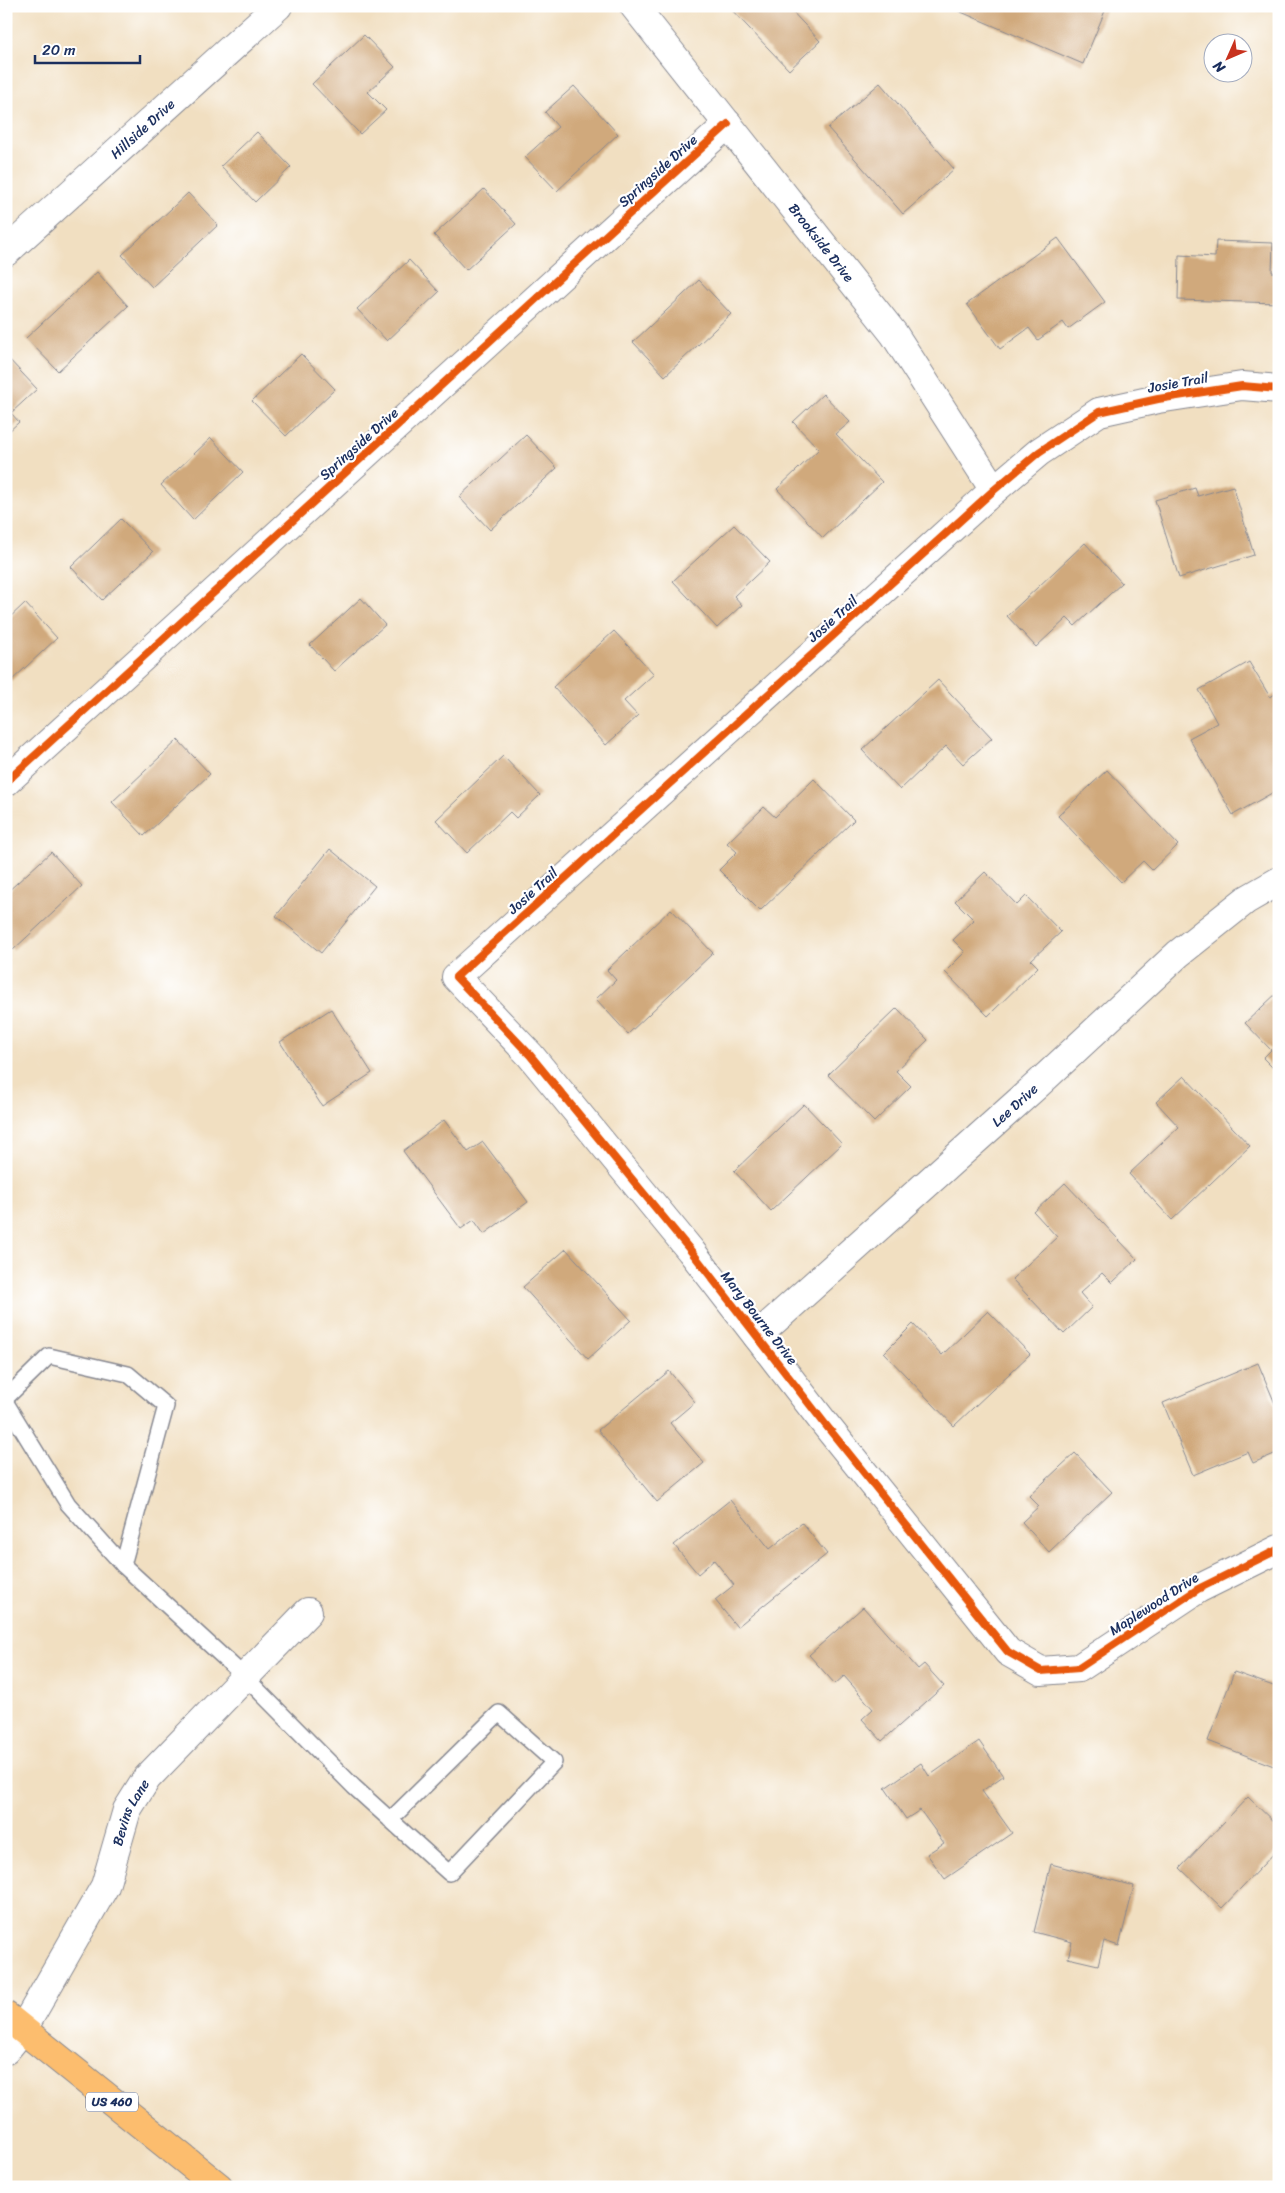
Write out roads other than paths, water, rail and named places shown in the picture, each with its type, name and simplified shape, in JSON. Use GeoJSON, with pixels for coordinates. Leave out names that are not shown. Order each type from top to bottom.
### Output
{"type":"FeatureCollection","features":[{"type":"Feature","properties":{"kind":"main road","name":"US 460"},"geometry":{"type":"LineString","coordinates":[[12,2032],[219,2187]]}},
{"type":"Feature","properties":{"kind":"street","name":"Hillside Drive"},"geometry":{"type":"LineString","coordinates":[[6,252],[278,6]]}},
{"type":"Feature","properties":{"kind":"street","name":"Brookside Drive"},"geometry":{"type":"LineString","coordinates":[[634,6],[894,334],[994,490]]}},
{"type":"Feature","properties":{"kind":"street","name":"Springside Drive"},"geometry":{"type":"LineString","coordinates":[[6,782],[728,124]]}},
{"type":"Feature","properties":{"kind":"street","name":"Josie Trail"},"geometry":{"type":"LineString","coordinates":[[456,976],[994,490],[1039,452],[1099,412],[1158,399],[1242,386],[1279,389]]}},
{"type":"Feature","properties":{"kind":"street","name":"Lee Drive"},"geometry":{"type":"LineString","coordinates":[[758,1336],[1036,1086],[1178,954],[1246,900],[1279,881]]}},
{"type":"Feature","properties":{"kind":"street","name":"Mary Bourne Drive"},"geometry":{"type":"LineString","coordinates":[[456,976],[530,1055],[691,1251],[1008,1652],[1041,1671]]}},
{"type":"Feature","properties":{"kind":"street","name":"Maplewood Drive"},"geometry":{"type":"LineString","coordinates":[[1041,1671],[1079,1668],[1198,1589],[1279,1548]]}},
{"type":"Feature","properties":{"kind":"street","name":"Bevins Lane"},"geometry":{"type":"LineString","coordinates":[[12,2032],[105,1886],[127,1810],[147,1778],[308,1612]]}},
{"type":"Feature","properties":{"kind":"lane"},"geometry":{"type":"LineString","coordinates":[[6,1398],[49,1356],[128,1374],[166,1406],[124,1565]]}},
{"type":"Feature","properties":{"kind":"lane"},"geometry":{"type":"LineString","coordinates":[[6,1403],[68,1504],[124,1565],[245,1677],[354,1787],[390,1820],[449,1874],[554,1762],[499,1713],[390,1820]]}}]}
